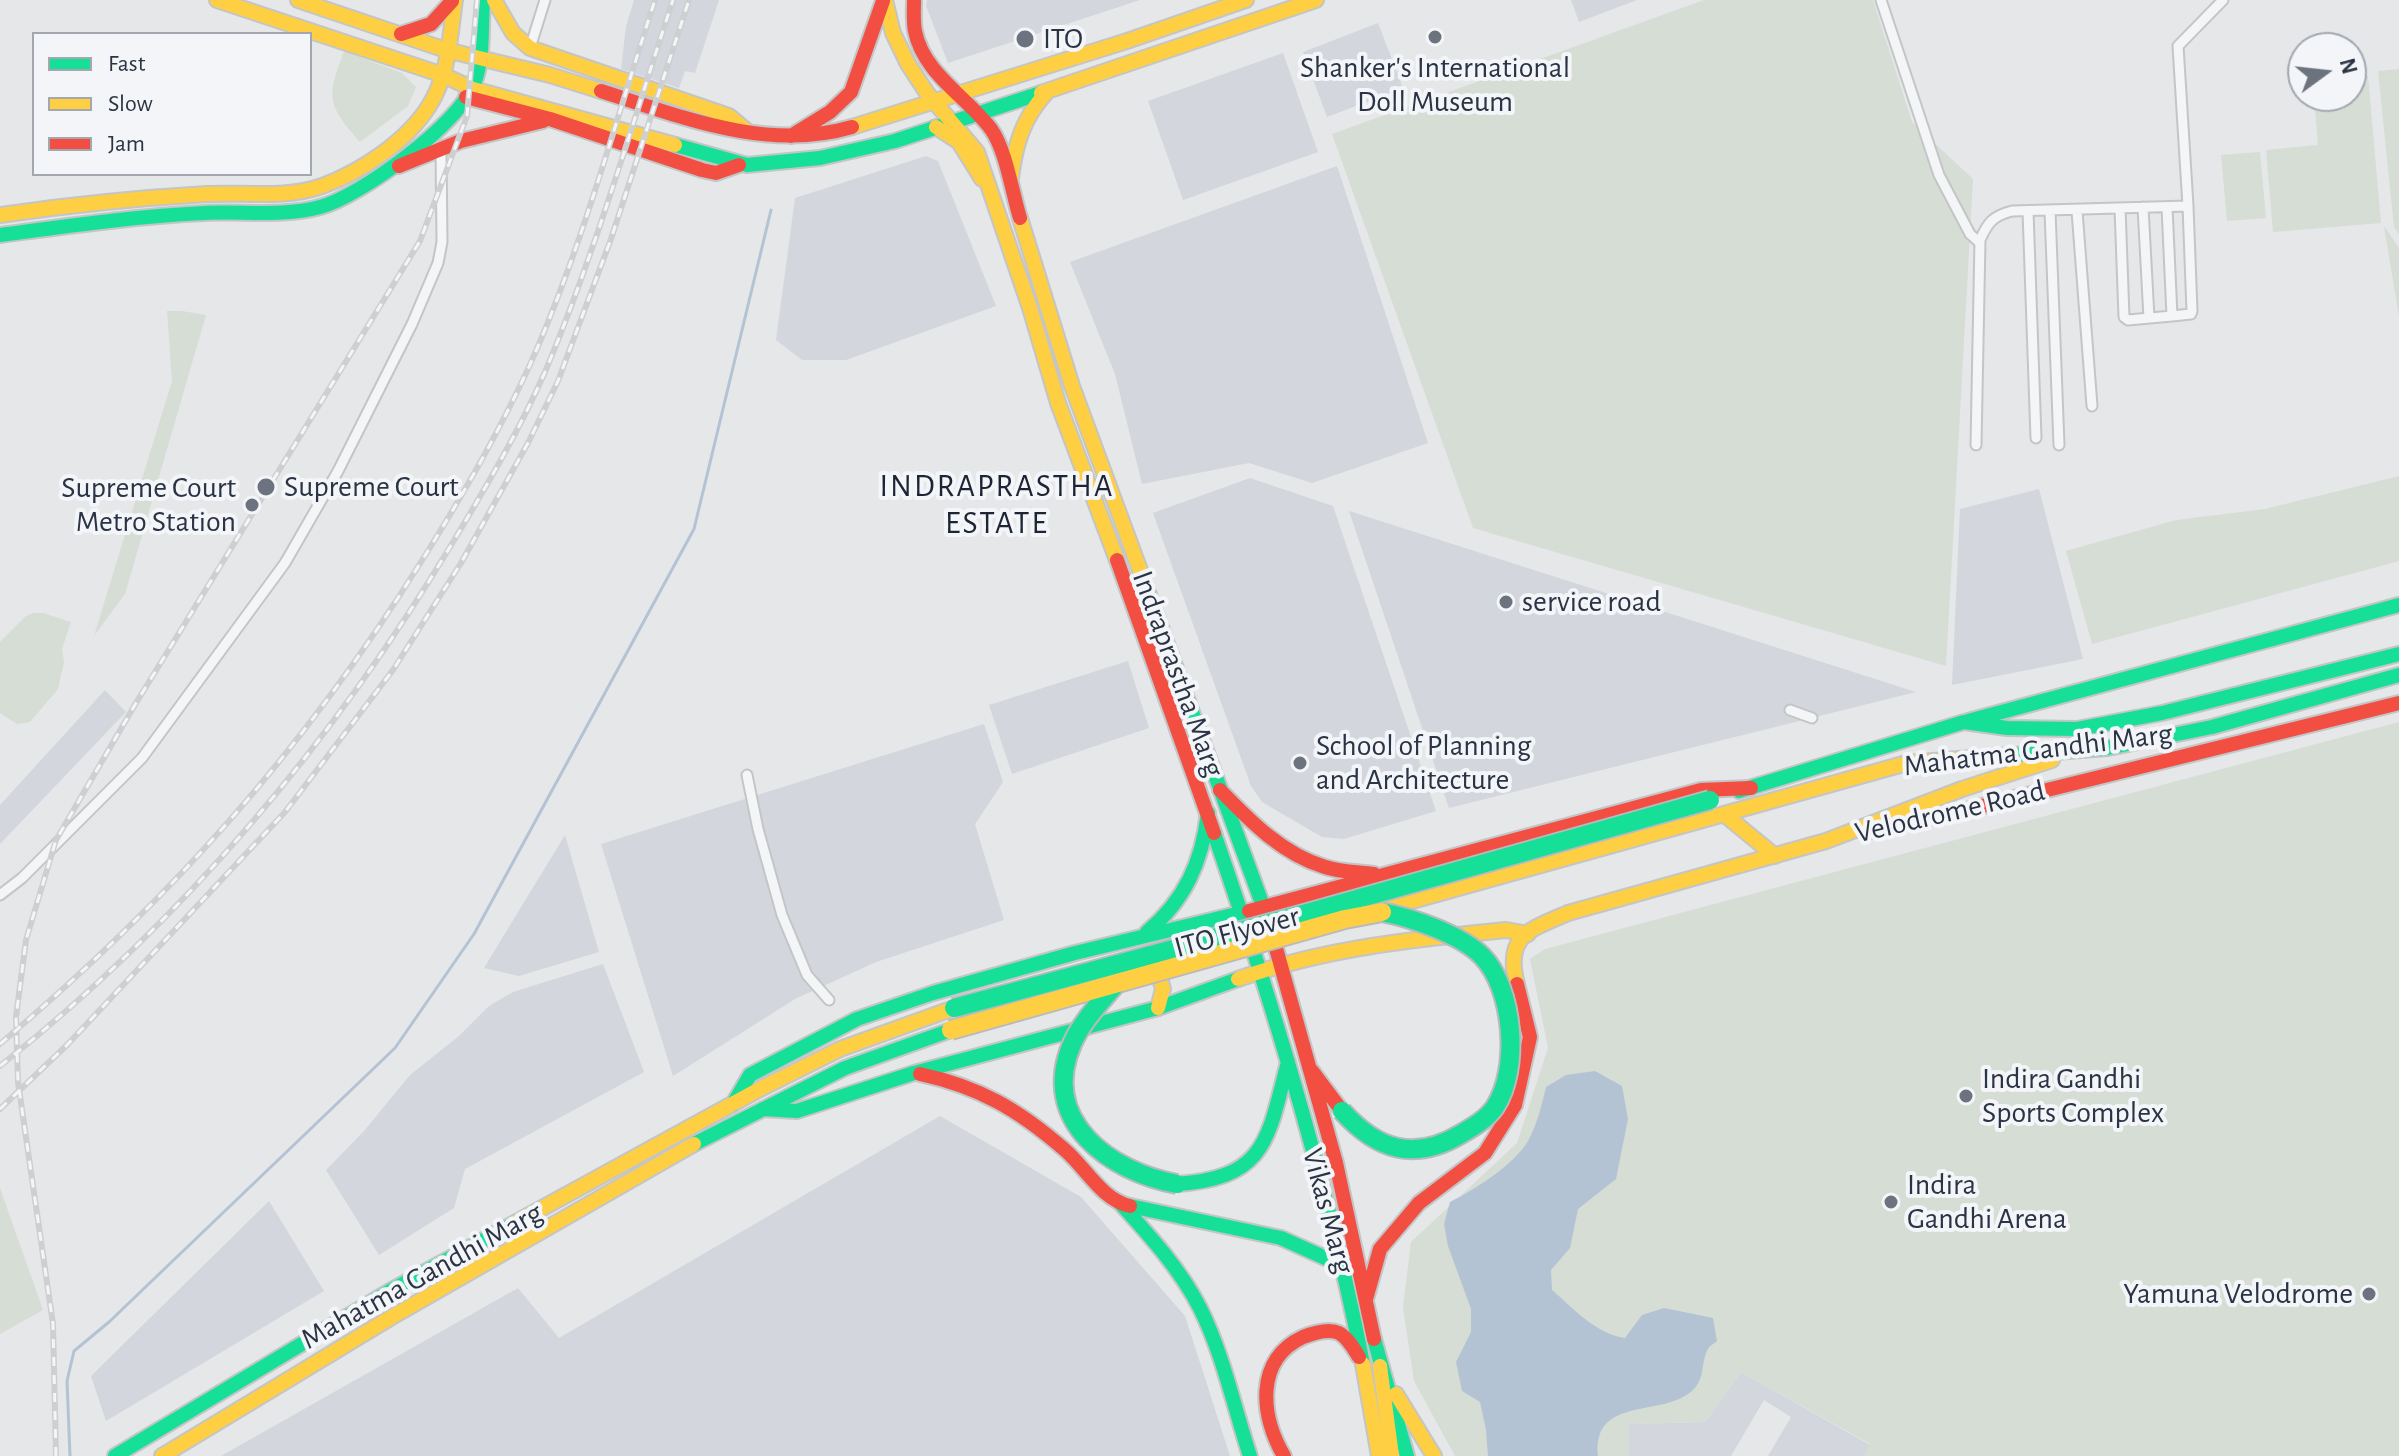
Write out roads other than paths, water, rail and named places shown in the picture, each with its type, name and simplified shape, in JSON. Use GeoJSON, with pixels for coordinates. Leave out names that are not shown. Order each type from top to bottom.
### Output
{"type":"FeatureCollection","features":[{"type":"Feature","properties":{"kind":"main road"},"geometry":{"type":"LineString","coordinates":[[217,0],[443,75],[469,93],[702,170],[716,173],[739,165]]}},
{"type":"Feature","properties":{"kind":"main road"},"geometry":{"type":"LineString","coordinates":[[298,0],[446,50],[479,58],[553,66],[729,116],[750,134],[787,138],[829,134],[935,103],[1246,0]]}},
{"type":"Feature","properties":{"kind":"main road"},"geometry":{"type":"LineString","coordinates":[[401,34],[432,23],[443,15],[454,0]]}},
{"type":"Feature","properties":{"kind":"main road"},"geometry":{"type":"LineString","coordinates":[[0,215],[122,200],[300,191],[323,186],[353,171],[417,122],[430,105],[443,75],[454,0]]}},
{"type":"Feature","properties":{"kind":"main road"},"geometry":{"type":"LineString","coordinates":[[0,235],[206,213],[305,211],[333,204],[362,189],[387,170],[449,118],[469,93],[479,58],[483,0]]}},
{"type":"Feature","properties":{"kind":"main road"},"geometry":{"type":"LineString","coordinates":[[494,0],[513,33],[553,66]]}},
{"type":"Feature","properties":{"kind":"main road"},"geometry":{"type":"LineString","coordinates":[[787,138],[830,112],[851,92],[884,0]]}},
{"type":"Feature","properties":{"kind":"main road","name":"Indraprastha Marg"},"geometry":{"type":"LineString","coordinates":[[884,0],[898,47],[935,103],[944,125],[973,144],[1030,308],[1058,403],[1208,813],[1258,971]]}},
{"type":"Feature","properties":{"kind":"main road","name":"Indraprastha Marg"},"geometry":{"type":"LineString","coordinates":[[914,0],[915,31],[921,48],[933,67],[961,94],[999,143],[1072,386],[1283,963]]}},
{"type":"Feature","properties":{"kind":"main road"},"geometry":{"type":"LineString","coordinates":[[469,93],[569,114],[739,165],[767,165],[829,157],[978,115],[1316,0]]}},
{"type":"Feature","properties":{"kind":"main road"},"geometry":{"type":"LineString","coordinates":[[1010,187],[1022,125],[1049,90]]}},
{"type":"Feature","properties":{"kind":"main road"},"geometry":{"type":"LineString","coordinates":[[387,170],[482,135],[550,119]]}},
{"type":"Feature","properties":{"kind":"main road"},"geometry":{"type":"LineString","coordinates":[[353,171],[362,189]]}},
{"type":"Feature","properties":{"kind":"main road","name":"Mahatma Gandhi Marg"},"geometry":{"type":"LineString","coordinates":[[1751,788],[1964,722],[2399,605]]}},
{"type":"Feature","properties":{"kind":"main road"},"geometry":{"type":"LineString","coordinates":[[1964,722],[2007,728],[2077,729],[2162,713],[2399,654]]}},
{"type":"Feature","properties":{"kind":"main road","name":"Mahatma Gandhi Marg"},"geometry":{"type":"LineString","coordinates":[[1715,811],[1907,763],[2081,751],[2212,727],[2399,675]]}},
{"type":"Feature","properties":{"kind":"main road","name":"Velodrome Road"},"geometry":{"type":"LineString","coordinates":[[1826,841],[1954,813],[2399,703]]}},
{"type":"Feature","properties":{"kind":"main road"},"geometry":{"type":"LineString","coordinates":[[1366,1299],[1380,1249],[1419,1203],[1485,1153],[1515,1105],[1530,1037],[1511,962],[1517,942],[1568,913],[1826,841],[1962,789],[2081,751]]}},
{"type":"Feature","properties":{"kind":"main road"},"geometry":{"type":"LineString","coordinates":[[733,1104],[750,1075],[857,1019],[933,993],[1701,790],[1751,788]]}},
{"type":"Feature","properties":{"kind":"main road","name":"ITO Flyover"},"geometry":{"type":"LineString","coordinates":[[761,1108],[845,1068],[951,1030],[1376,911],[1715,811],[1751,788]]}},
{"type":"Feature","properties":{"kind":"main road"},"geometry":{"type":"LineString","coordinates":[[1220,790],[1246,818],[1278,845],[1325,867],[1381,875]]}},
{"type":"Feature","properties":{"kind":"main road"},"geometry":{"type":"LineString","coordinates":[[1715,811],[1775,856]]}},
{"type":"Feature","properties":{"kind":"main road","name":"ITO Flyover"},"geometry":{"type":"LineString","coordinates":[[733,1104],[840,1049],[954,1008],[1300,915],[1715,811]]}},
{"type":"Feature","properties":{"kind":"main road"},"geometry":{"type":"LineString","coordinates":[[1139,937],[1167,916],[1188,885],[1204,848],[1208,813]]}},
{"type":"Feature","properties":{"kind":"main road"},"geometry":{"type":"LineString","coordinates":[[1312,1071],[1342,1111],[1365,1134],[1398,1150],[1436,1147],[1467,1134],[1492,1112],[1498,1101],[1509,1063],[1509,1025],[1494,971],[1476,949],[1454,935],[1376,911]]}},
{"type":"Feature","properties":{"kind":"main road"},"geometry":{"type":"LineString","coordinates":[[761,1108],[797,1111],[914,1073],[1158,1008],[1283,963],[1358,947],[1444,936],[1506,930],[1528,934]]}},
{"type":"Feature","properties":{"kind":"main road"},"geometry":{"type":"LineString","coordinates":[[1139,937],[1158,964],[1163,989],[1158,1008]]}},
{"type":"Feature","properties":{"kind":"main road","name":"Vikas Marg"},"geometry":{"type":"LineString","coordinates":[[1283,963],[1336,1163],[1366,1299],[1379,1456]]}},
{"type":"Feature","properties":{"kind":"main road","name":"Vikas Marg"},"geometry":{"type":"LineString","coordinates":[[1258,971],[1288,1062],[1341,1265],[1372,1365],[1407,1456]]}},
{"type":"Feature","properties":{"kind":"main road"},"geometry":{"type":"LineString","coordinates":[[1116,984],[1083,1025],[1068,1056],[1064,1090],[1071,1116],[1084,1137],[1119,1167],[1156,1182],[1199,1184],[1236,1175],[1249,1163],[1266,1136],[1288,1062]]}},
{"type":"Feature","properties":{"kind":"main road"},"geometry":{"type":"LineString","coordinates":[[914,1073],[957,1082],[995,1099],[1032,1122],[1121,1204],[1158,1246],[1192,1294],[1211,1336],[1250,1456]]}},
{"type":"Feature","properties":{"kind":"main road","name":"Mahatma Gandhi Marg"},"geometry":{"type":"LineString","coordinates":[[115,1456],[390,1291],[733,1104]]}},
{"type":"Feature","properties":{"kind":"main road","name":"Mahatma Gandhi Marg"},"geometry":{"type":"LineString","coordinates":[[162,1456],[390,1318],[675,1153],[761,1108]]}},
{"type":"Feature","properties":{"kind":"main road"},"geometry":{"type":"LineString","coordinates":[[1121,1204],[1281,1238],[1341,1265]]}},
{"type":"Feature","properties":{"kind":"main road"},"geometry":{"type":"LineString","coordinates":[[1284,1456],[1272,1433],[1265,1397],[1268,1373],[1278,1354],[1302,1337],[1327,1331],[1344,1337],[1372,1365],[1434,1456]]}},
{"type":"Feature","properties":{"kind":"main road","name":"Vikas Marg"},"geometry":{"type":"LineString","coordinates":[[1372,1365],[1392,1456]]}},
{"type":"Feature","properties":{"kind":"street"},"geometry":{"type":"LineString","coordinates":[[530,48],[545,0]]}},
{"type":"Feature","properties":{"kind":"street"},"geometry":{"type":"LineString","coordinates":[[1881,0],[1939,175],[1970,234],[1980,243]]}},
{"type":"Feature","properties":{"kind":"street"},"geometry":{"type":"LineString","coordinates":[[2120,208],[2124,317],[2128,320],[2191,314],[2178,46],[2223,0]]}},
{"type":"Feature","properties":{"kind":"street"},"geometry":{"type":"LineString","coordinates":[[0,895],[22,878],[142,758],[285,563],[338,471],[412,324],[438,263],[442,220],[441,149]]}},
{"type":"Feature","properties":{"kind":"street"},"geometry":{"type":"LineString","coordinates":[[1976,445],[1980,243],[1989,221],[2012,211],[2188,206]]}},
{"type":"Feature","properties":{"kind":"street"},"geometry":{"type":"LineString","coordinates":[[2143,207],[2149,318]]}},
{"type":"Feature","properties":{"kind":"street"},"geometry":{"type":"LineString","coordinates":[[2167,207],[2172,316]]}},
{"type":"Feature","properties":{"kind":"street"},"geometry":{"type":"LineString","coordinates":[[2028,211],[2036,438]]}},
{"type":"Feature","properties":{"kind":"street"},"geometry":{"type":"LineString","coordinates":[[2050,211],[2059,445]]}},
{"type":"Feature","properties":{"kind":"street"},"geometry":{"type":"LineString","coordinates":[[2077,211],[2092,406]]}},
{"type":"Feature","properties":{"kind":"street"},"geometry":{"type":"LineString","coordinates":[[1790,710],[1812,718]]}},
{"type":"Feature","properties":{"kind":"street"},"geometry":{"type":"LineString","coordinates":[[747,775],[758,829],[782,915],[807,975],[829,1000]]}},
{"type":"Feature","properties":{"kind":"water"},"geometry":{"type":"Polygon","coordinates":[[[1595,1071],[1622,1086],[1628,1119],[1616,1179],[1578,1209],[1570,1248],[1551,1270],[1552,1290],[1586,1319],[1614,1336],[1625,1338],[1642,1315],[1664,1308],[1713,1318],[1717,1341],[1708,1349],[1700,1380],[1694,1389],[1681,1398],[1618,1415],[1606,1424],[1599,1437],[1598,1456],[1488,1456],[1480,1402],[1462,1391],[1456,1362],[1471,1332],[1471,1309],[1448,1246],[1444,1224],[1450,1202],[1493,1176],[1522,1150],[1534,1128],[1546,1087],[1566,1075],[1595,1071]]]}},
{"type":"Feature","properties":{"kind":"waterway"},"geometry":{"type":"LineString","coordinates":[[70,1456],[67,1381],[74,1351],[109,1322],[395,1048],[474,934],[694,529],[771,210]]}},
{"type":"Feature","properties":{"kind":"railway"},"geometry":{"type":"LineString","coordinates":[[56,1456],[53,1324],[18,1082],[16,1017],[26,940],[56,840],[136,703],[420,241],[467,116],[477,0]]}},
{"type":"Feature","properties":{"kind":"railway"},"geometry":{"type":"LineString","coordinates":[[0,1044],[121,934],[230,820],[329,697],[421,562],[491,443],[547,325],[581,233],[655,0]]}},
{"type":"Feature","properties":{"kind":"railway"},"geometry":{"type":"LineString","coordinates":[[0,1066],[131,951],[250,825],[358,688],[407,616],[490,480],[545,372],[597,234],[673,0]]}},
{"type":"Feature","properties":{"kind":"railway"},"geometry":{"type":"LineString","coordinates":[[0,1109],[67,1045],[285,812],[393,670],[461,563],[528,443],[558,381],[611,239],[689,0]]}},
{"type":"Feature","properties":{"kind":"place","name":"Shanker's International Doll Museum"},"geometry":{"type":"Point","coordinates":[1435,37]}},
{"type":"Feature","properties":{"kind":"place","name":"ITO"},"geometry":{"type":"Point","coordinates":[1025,39]}},
{"type":"Feature","properties":{"kind":"place","name":"Supreme Court"},"geometry":{"type":"Point","coordinates":[266,487]}},
{"type":"Feature","properties":{"kind":"place","name":"Supreme Court Metro Station"},"geometry":{"type":"Point","coordinates":[252,505]}},
{"type":"Feature","properties":{"kind":"place","name":"service road"},"geometry":{"type":"Point","coordinates":[1506,602]}},
{"type":"Feature","properties":{"kind":"place","name":"School of Planning and Architecture"},"geometry":{"type":"Point","coordinates":[1300,763]}},
{"type":"Feature","properties":{"kind":"place","name":"Indira Gandhi Sports Complex"},"geometry":{"type":"Point","coordinates":[1966,1096]}},
{"type":"Feature","properties":{"kind":"place","name":"Indira Gandhi Arena"},"geometry":{"type":"Point","coordinates":[1891,1202]}},
{"type":"Feature","properties":{"kind":"place","name":"Yamuna Velodrome"},"geometry":{"type":"Point","coordinates":[2369,1294]}},
{"type":"Feature","properties":{"kind":"district","name":"INDRAPRASTHA ESTATE"},"geometry":{"type":"Point","coordinates":[997,504]}}]}
